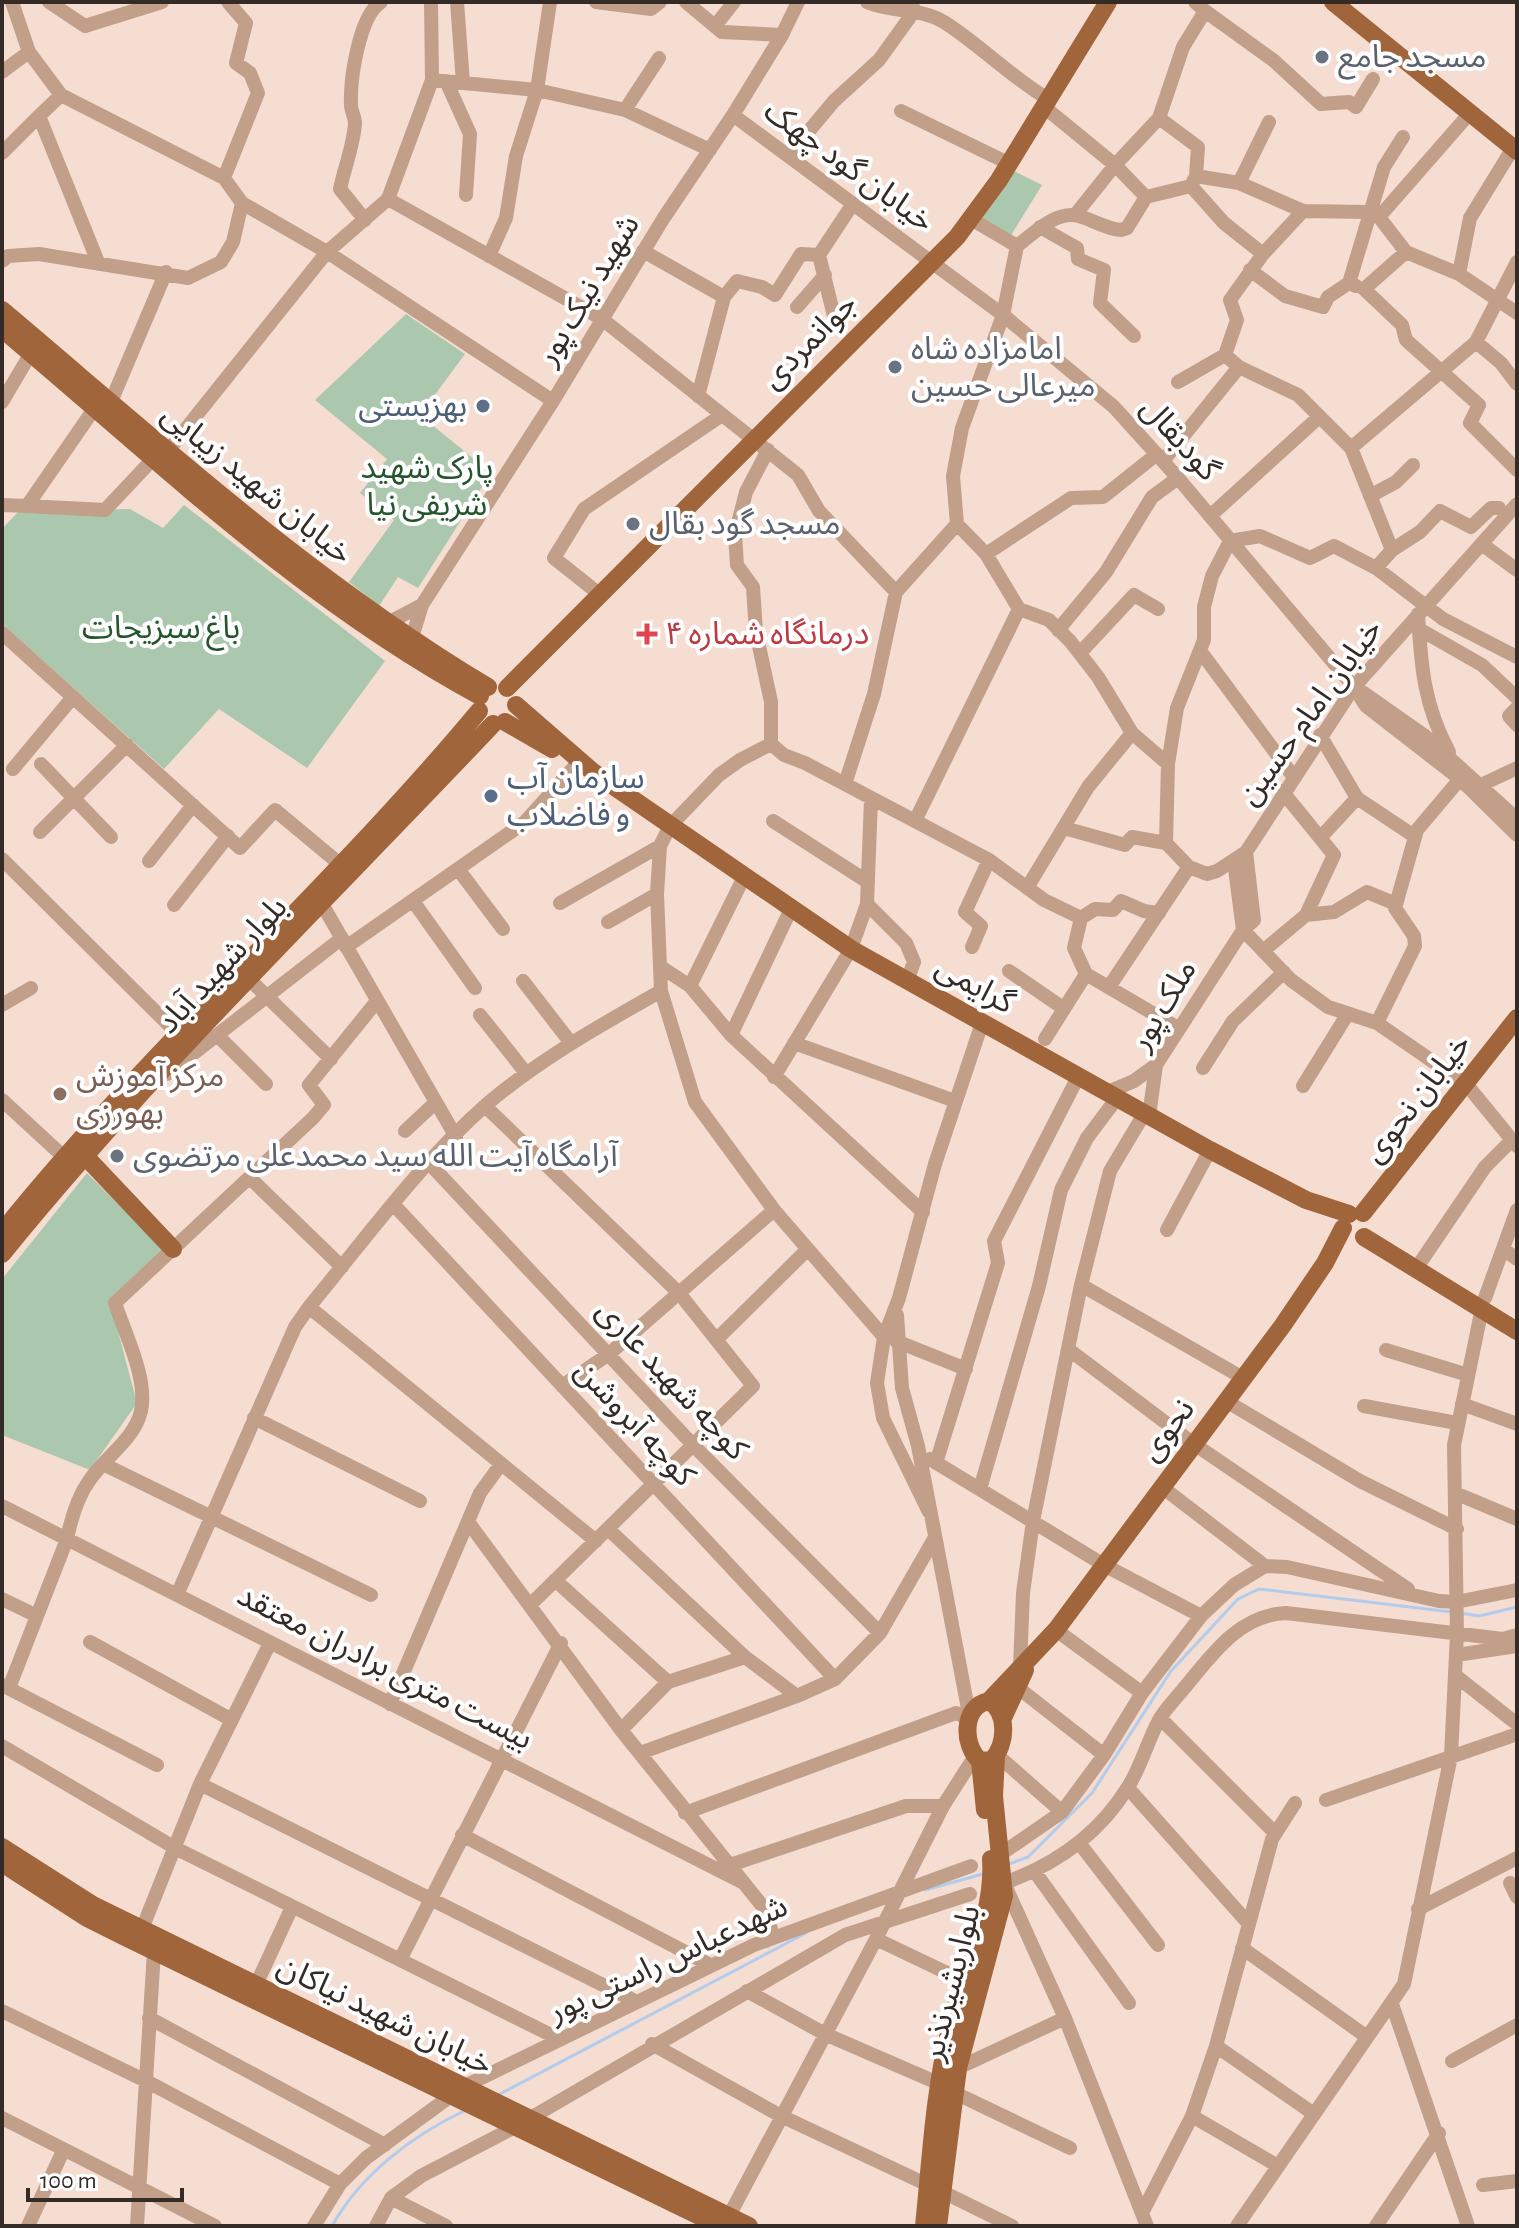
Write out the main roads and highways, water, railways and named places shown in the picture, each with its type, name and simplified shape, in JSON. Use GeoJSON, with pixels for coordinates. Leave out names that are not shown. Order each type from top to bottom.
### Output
{"type":"FeatureCollection","features":[{"type":"Feature","properties":{"kind":"main road","name":"جوانمردی"},"geometry":{"type":"LineString","coordinates":[[507,688],[598,593],[761,444],[971,219],[1108,2]]}},
{"type":"Feature","properties":{"kind":"main road"},"geometry":{"type":"LineString","coordinates":[[1333,2],[1516,147]]}},
{"type":"Feature","properties":{"kind":"main road"},"geometry":{"type":"LineString","coordinates":[[1351,2],[1516,147]]}},
{"type":"Feature","properties":{"kind":"main road","name":"خیابان شهید زیبایی"},"geometry":{"type":"LineString","coordinates":[[2,310],[102,407]]}},
{"type":"Feature","properties":{"kind":"main road","name":"خیابان شهید زیبایی"},"geometry":{"type":"LineString","coordinates":[[2,329],[102,407],[383,640],[485,714],[584,768]]}},
{"type":"Feature","properties":{"kind":"main road","name":"خیابان شهید زیبایی"},"geometry":{"type":"LineString","coordinates":[[219,504],[411,641],[485,714]]}},
{"type":"Feature","properties":{"kind":"main road"},"geometry":{"type":"LineString","coordinates":[[485,714],[507,688],[514,695],[516,705],[584,768]]}},
{"type":"Feature","properties":{"kind":"main road"},"geometry":{"type":"LineString","coordinates":[[485,714],[516,705]]}},
{"type":"Feature","properties":{"kind":"main road","name":"بلوار شهید آباد"},"geometry":{"type":"LineString","coordinates":[[6,1219],[178,1034],[485,714]]}},
{"type":"Feature","properties":{"kind":"main road","name":"بلوار شهید آباد"},"geometry":{"type":"LineString","coordinates":[[2,1254],[85,1156],[322,904],[485,714]]}},
{"type":"Feature","properties":{"kind":"main road","name":"گرایمی"},"geometry":{"type":"LineString","coordinates":[[584,768],[851,949],[1146,1115],[1356,1226]]}},
{"type":"Feature","properties":{"kind":"main road","name":"خیابان نحوی"},"geometry":{"type":"LineString","coordinates":[[1356,1226],[1517,1018]]}},
{"type":"Feature","properties":{"kind":"main road"},"geometry":{"type":"LineString","coordinates":[[85,1156],[173,1249]]}},
{"type":"Feature","properties":{"kind":"main road"},"geometry":{"type":"LineString","coordinates":[[1356,1226],[1422,1260],[1484,1303],[1517,1331]]}},
{"type":"Feature","properties":{"kind":"main road"},"geometry":{"type":"LineString","coordinates":[[1356,1226],[1484,1303],[1517,1319]]}},
{"type":"Feature","properties":{"kind":"main road","name":"نحوی"},"geometry":{"type":"LineString","coordinates":[[977,1709],[1056,1630],[1325,1263],[1356,1226]]}},
{"type":"Feature","properties":{"kind":"main road"},"geometry":{"type":"LineString","coordinates":[[987,1757],[1001,1744],[1003,1718],[1024,1664]]}},
{"type":"Feature","properties":{"kind":"main road"},"geometry":{"type":"LineString","coordinates":[[924,2226],[935,2189],[948,2089],[951,2023],[991,1887],[987,1757],[977,1709],[997,1706],[1003,1718]]}},
{"type":"Feature","properties":{"kind":"main road","name":"بلواربشیرنذیر"},"geometry":{"type":"LineString","coordinates":[[948,2089],[958,2068],[996,1934],[1004,1883],[988,1781]]}},
{"type":"Feature","properties":{"kind":"main road","name":"خیابان شهید نیاکان"},"geometry":{"type":"LineString","coordinates":[[2,1847],[58,1884],[457,2091],[724,2221],[749,2226]]}},
{"type":"Feature","properties":{"kind":"main road","name":"خیابان شهید نیاکان"},"geometry":{"type":"LineString","coordinates":[[2,1863],[87,1918],[457,2091]]}},
{"type":"Feature","properties":{"kind":"main road"},"geometry":{"type":"LineString","coordinates":[[935,2189],[938,2226]]}},
{"type":"Feature","properties":{"kind":"waterway"},"geometry":{"type":"LineString","coordinates":[[1009,1864],[1028,1857],[1092,1793],[1171,1671],[1238,1599],[1259,1589],[1452,1612]]}},
{"type":"Feature","properties":{"kind":"waterway"},"geometry":{"type":"LineString","coordinates":[[1460,1613],[1479,1616],[1517,1607]]}},
{"type":"Feature","properties":{"kind":"waterway"},"geometry":{"type":"LineString","coordinates":[[925,1890],[983,1874]]}},
{"type":"Feature","properties":{"kind":"waterway"},"geometry":{"type":"LineString","coordinates":[[498,2095],[806,1933]]}},
{"type":"Feature","properties":{"kind":"waterway"},"geometry":{"type":"LineString","coordinates":[[332,2226],[358,2189],[390,2158],[427,2131],[466,2110]]}},
{"type":"Feature","properties":{"kind":"place","name":"مسجد جامع"},"geometry":{"type":"Point","coordinates":[1322,57]}},
{"type":"Feature","properties":{"kind":"place","name":"امامزاده شاه میرعالی حسین"},"geometry":{"type":"Point","coordinates":[895,367]}},
{"type":"Feature","properties":{"kind":"place","name":"بهزیستی"},"geometry":{"type":"Point","coordinates":[483,406]}},
{"type":"Feature","properties":{"kind":"place","name":"مسجد گود بقال"},"geometry":{"type":"Point","coordinates":[633,524]}},
{"type":"Feature","properties":{"kind":"place","name":"درمانگاه شماره ۴"},"geometry":{"type":"Point","coordinates":[647,634]}},
{"type":"Feature","properties":{"kind":"place","name":"سازمان آب و فاضلاب"},"geometry":{"type":"Point","coordinates":[491,796]}},
{"type":"Feature","properties":{"kind":"place","name":"مرکز آموزش بهورزی"},"geometry":{"type":"Point","coordinates":[60,1094]}},
{"type":"Feature","properties":{"kind":"place","name":"آرامگاه آیت الله سید محمدعلی مرتضوی"},"geometry":{"type":"Point","coordinates":[117,1156]}},
{"type":"Feature","properties":{"kind":"park label","name":"پارک شهید شریفی نیا"},"geometry":{"type":"Point","coordinates":[427,486]}},
{"type":"Feature","properties":{"kind":"park label","name":"باغ سبزیجات"},"geometry":{"type":"Point","coordinates":[161,628]}}]}
